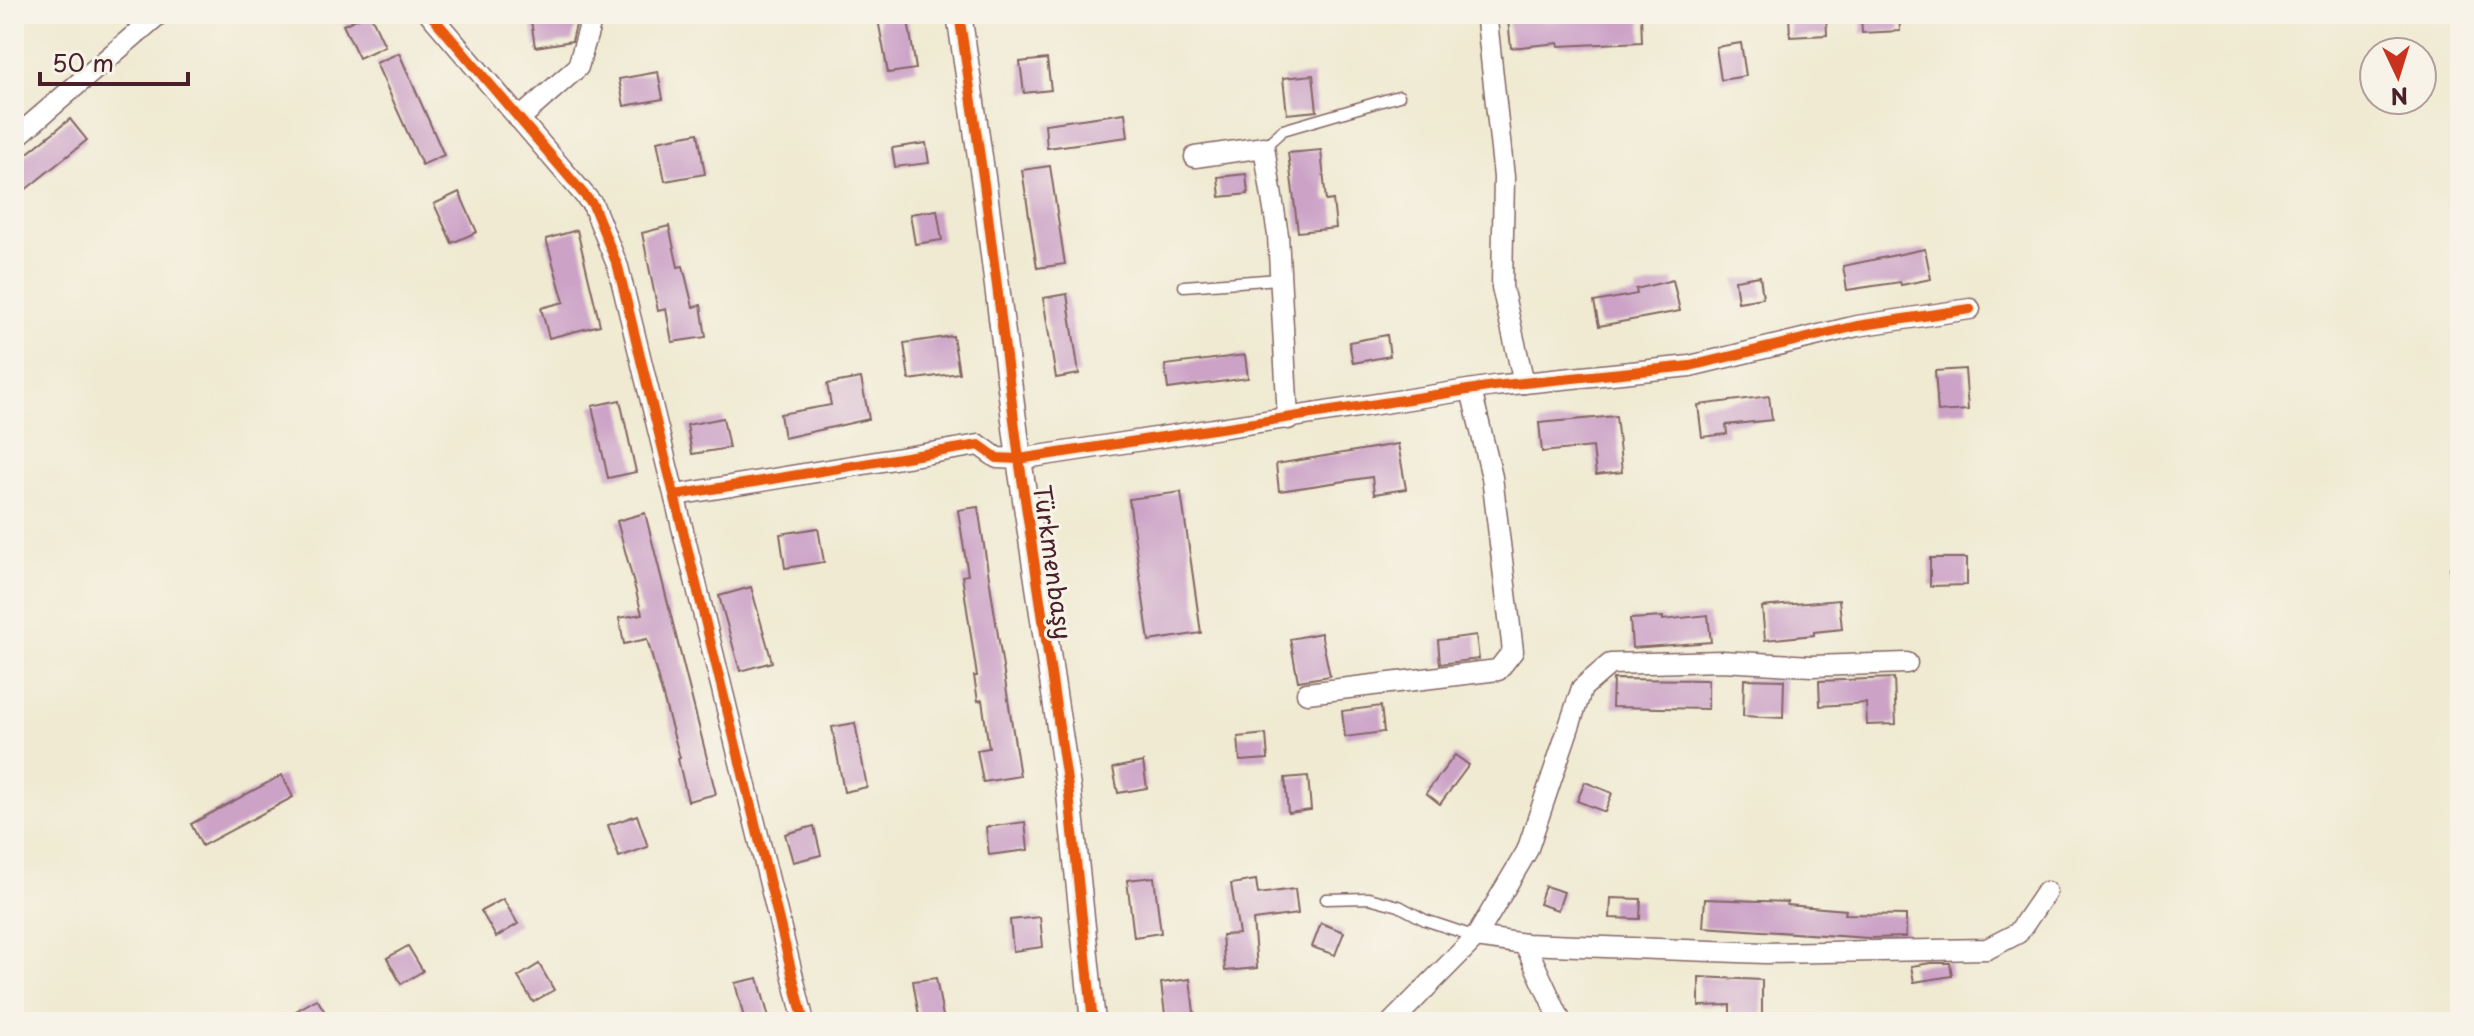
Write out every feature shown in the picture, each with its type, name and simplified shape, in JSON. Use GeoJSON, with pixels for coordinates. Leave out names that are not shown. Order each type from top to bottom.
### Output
{"type":"FeatureCollection","features":[{"type":"Feature","properties":{"kind":"street"},"geometry":{"type":"LineString","coordinates":[[14,139],[159,14]]}},
{"type":"Feature","properties":{"kind":"street"},"geometry":{"type":"LineString","coordinates":[[430,14],[593,205],[618,267],[804,1022]]}},
{"type":"Feature","properties":{"kind":"street"},"geometry":{"type":"LineString","coordinates":[[519,119],[578,67],[593,14]]}},
{"type":"Feature","properties":{"kind":"street","name":"Türkmenbaşy"},"geometry":{"type":"LineString","coordinates":[[959,14],[1019,459],[1069,794],[1093,1022]]}},
{"type":"Feature","properties":{"kind":"street"},"geometry":{"type":"LineString","coordinates":[[1491,14],[1487,21],[1504,177],[1502,287],[1524,383]]}},
{"type":"Feature","properties":{"kind":"street"},"geometry":{"type":"LineString","coordinates":[[1195,157],[1264,147],[1278,235],[1288,419]]}},
{"type":"Feature","properties":{"kind":"street"},"geometry":{"type":"LineString","coordinates":[[676,495],[979,445],[997,458],[1019,459],[1471,390],[1690,366],[1857,326],[1970,309]]}},
{"type":"Feature","properties":{"kind":"street"},"geometry":{"type":"LineString","coordinates":[[1307,693],[1498,670],[1513,651],[1492,477],[1471,390]]}},
{"type":"Feature","properties":{"kind":"street"},"geometry":{"type":"LineString","coordinates":[[1392,1022],[1476,937],[1527,851],[1582,688],[1610,664],[1722,661],[1812,666],[1907,663]]}},
{"type":"Feature","properties":{"kind":"street"},"geometry":{"type":"LineString","coordinates":[[1476,937],[1525,944],[1765,953],[1987,949],[2018,933],[2046,892]]}},
{"type":"Feature","properties":{"kind":"street"},"geometry":{"type":"LineString","coordinates":[[1525,944],[1561,1022]]}},
{"type":"Feature","properties":{"kind":"lane"},"geometry":{"type":"LineString","coordinates":[[1264,147],[1283,130],[1399,96]]}},
{"type":"Feature","properties":{"kind":"lane"},"geometry":{"type":"LineString","coordinates":[[1184,286],[1279,279]]}},
{"type":"Feature","properties":{"kind":"lane"},"geometry":{"type":"LineString","coordinates":[[1326,899],[1369,898],[1399,906],[1425,920],[1476,937]]}},
{"type":"Feature","properties":{"kind":"building"},"geometry":{"type":"Polygon","coordinates":[[[370,14],[385,46],[359,58],[343,25],[370,14]]]}},
{"type":"Feature","properties":{"kind":"building"},"geometry":{"type":"Polygon","coordinates":[[[530,14],[575,14],[572,41],[535,47],[530,14]]]}},
{"type":"Feature","properties":{"kind":"building"},"geometry":{"type":"Polygon","coordinates":[[[877,14],[907,14],[916,69],[888,73],[877,14]]]}},
{"type":"Feature","properties":{"kind":"building"},"geometry":{"type":"Polygon","coordinates":[[[1641,14],[1642,42],[1559,46],[1558,43],[1511,48],[1508,20],[1543,16],[1544,21],[1641,14]]]}},
{"type":"Feature","properties":{"kind":"building"},"geometry":{"type":"Polygon","coordinates":[[[1789,14],[1826,14],[1827,35],[1790,37],[1789,14]]]}},
{"type":"Feature","properties":{"kind":"building"},"geometry":{"type":"Polygon","coordinates":[[[1861,14],[1899,14],[1900,31],[1862,33],[1861,14]]]}},
{"type":"Feature","properties":{"kind":"building"},"geometry":{"type":"Polygon","coordinates":[[[1741,43],[1746,76],[1721,80],[1716,47],[1741,43]]]}},
{"type":"Feature","properties":{"kind":"building"},"geometry":{"type":"Polygon","coordinates":[[[399,53],[444,155],[422,165],[376,63],[399,53]]]}},
{"type":"Feature","properties":{"kind":"building"},"geometry":{"type":"Polygon","coordinates":[[[1047,59],[1051,90],[1024,93],[1020,62],[1047,59]]]}},
{"type":"Feature","properties":{"kind":"building"},"geometry":{"type":"Polygon","coordinates":[[[658,72],[663,99],[624,106],[619,79],[658,72]]]}},
{"type":"Feature","properties":{"kind":"building"},"geometry":{"type":"Polygon","coordinates":[[[1313,75],[1317,111],[1287,114],[1283,78],[1313,75]]]}},
{"type":"Feature","properties":{"kind":"building"},"geometry":{"type":"Polygon","coordinates":[[[1125,113],[1128,137],[1047,148],[1045,124],[1125,113]]]}},
{"type":"Feature","properties":{"kind":"building"},"geometry":{"type":"Polygon","coordinates":[[[70,119],[87,140],[14,199],[14,164],[70,119]]]}},
{"type":"Feature","properties":{"kind":"building"},"geometry":{"type":"Polygon","coordinates":[[[698,133],[705,174],[665,181],[657,141],[698,133]]]}},
{"type":"Feature","properties":{"kind":"building"},"geometry":{"type":"Polygon","coordinates":[[[926,143],[929,163],[895,167],[892,148],[926,143]]]}},
{"type":"Feature","properties":{"kind":"building"},"geometry":{"type":"Polygon","coordinates":[[[1321,150],[1326,201],[1333,200],[1336,228],[1298,232],[1288,153],[1321,150]]]}},
{"type":"Feature","properties":{"kind":"building"},"geometry":{"type":"Polygon","coordinates":[[[1050,166],[1065,264],[1037,268],[1022,170],[1050,166]]]}},
{"type":"Feature","properties":{"kind":"building"},"geometry":{"type":"Polygon","coordinates":[[[1246,174],[1248,194],[1220,197],[1218,177],[1246,174]]]}},
{"type":"Feature","properties":{"kind":"building"},"geometry":{"type":"Polygon","coordinates":[[[459,192],[477,232],[452,243],[434,204],[459,192]]]}},
{"type":"Feature","properties":{"kind":"building"},"geometry":{"type":"Polygon","coordinates":[[[937,210],[942,240],[915,244],[910,214],[937,210]]]}},
{"type":"Feature","properties":{"kind":"building"},"geometry":{"type":"Polygon","coordinates":[[[669,226],[678,267],[683,266],[693,307],[701,305],[706,337],[672,342],[666,309],[658,311],[642,233],[669,226]]]}},
{"type":"Feature","properties":{"kind":"building"},"geometry":{"type":"Polygon","coordinates":[[[577,230],[600,325],[549,338],[541,308],[564,302],[546,239],[577,230]]]}},
{"type":"Feature","properties":{"kind":"building"},"geometry":{"type":"Polygon","coordinates":[[[1925,249],[1931,279],[1847,290],[1843,266],[1925,249]]]}},
{"type":"Feature","properties":{"kind":"building"},"geometry":{"type":"Polygon","coordinates":[[[1760,276],[1763,298],[1738,302],[1735,280],[1760,276]]]}},
{"type":"Feature","properties":{"kind":"building"},"geometry":{"type":"Polygon","coordinates":[[[1673,280],[1680,311],[1599,326],[1594,302],[1637,294],[1636,289],[1673,280]]]}},
{"type":"Feature","properties":{"kind":"building"},"geometry":{"type":"Polygon","coordinates":[[[1067,294],[1079,374],[1056,378],[1043,298],[1067,294]]]}},
{"type":"Feature","properties":{"kind":"building"},"geometry":{"type":"Polygon","coordinates":[[[1387,335],[1390,356],[1353,363],[1349,342],[1387,335]]]}},
{"type":"Feature","properties":{"kind":"building"},"geometry":{"type":"Polygon","coordinates":[[[953,336],[959,373],[909,380],[904,343],[953,336]]]}},
{"type":"Feature","properties":{"kind":"building"},"geometry":{"type":"Polygon","coordinates":[[[1245,355],[1248,378],[1168,389],[1165,365],[1245,355]]]}},
{"type":"Feature","properties":{"kind":"building"},"geometry":{"type":"Polygon","coordinates":[[[1965,369],[1968,410],[1938,412],[1935,371],[1965,369]]]}},
{"type":"Feature","properties":{"kind":"building"},"geometry":{"type":"Polygon","coordinates":[[[861,378],[869,419],[784,438],[780,414],[831,405],[827,384],[861,378]]]}},
{"type":"Feature","properties":{"kind":"building"},"geometry":{"type":"Polygon","coordinates":[[[1769,396],[1772,420],[1726,425],[1727,434],[1702,437],[1698,405],[1769,396]]]}},
{"type":"Feature","properties":{"kind":"building"},"geometry":{"type":"Polygon","coordinates":[[[620,400],[636,472],[608,478],[592,406],[620,400]]]}},
{"type":"Feature","properties":{"kind":"building"},"geometry":{"type":"Polygon","coordinates":[[[1616,416],[1622,472],[1596,475],[1593,447],[1542,452],[1539,423],[1616,416]]]}},
{"type":"Feature","properties":{"kind":"building"},"geometry":{"type":"Polygon","coordinates":[[[723,418],[729,448],[692,454],[687,425],[723,418]]]}},
{"type":"Feature","properties":{"kind":"building"},"geometry":{"type":"Polygon","coordinates":[[[1398,444],[1406,489],[1374,494],[1372,477],[1279,491],[1276,464],[1398,444]]]}},
{"type":"Feature","properties":{"kind":"building"},"geometry":{"type":"Polygon","coordinates":[[[1181,492],[1201,633],[1149,641],[1129,499],[1181,492]]]}},
{"type":"Feature","properties":{"kind":"building"},"geometry":{"type":"Polygon","coordinates":[[[978,507],[1020,776],[983,782],[977,750],[989,748],[982,700],[978,701],[974,676],[977,676],[962,576],[968,575],[958,510],[978,507]]]}},
{"type":"Feature","properties":{"kind":"building"},"geometry":{"type":"Polygon","coordinates":[[[645,513],[716,794],[688,801],[680,758],[647,639],[624,644],[619,618],[642,614],[617,521],[645,513]]]}},
{"type":"Feature","properties":{"kind":"building"},"geometry":{"type":"Polygon","coordinates":[[[818,528],[824,562],[785,568],[780,534],[818,528]]]}},
{"type":"Feature","properties":{"kind":"building"},"geometry":{"type":"Polygon","coordinates":[[[1930,558],[1967,558],[1967,585],[1930,586],[1930,558]]]}},
{"type":"Feature","properties":{"kind":"building"},"geometry":{"type":"Polygon","coordinates":[[[751,587],[772,662],[740,671],[719,596],[751,587]]]}},
{"type":"Feature","properties":{"kind":"building"},"geometry":{"type":"Polygon","coordinates":[[[1839,600],[1842,629],[1765,640],[1762,607],[1839,600]]]}},
{"type":"Feature","properties":{"kind":"building"},"geometry":{"type":"Polygon","coordinates":[[[1708,615],[1711,642],[1632,648],[1630,619],[1663,617],[1663,620],[1708,615]]]}},
{"type":"Feature","properties":{"kind":"building"},"geometry":{"type":"Polygon","coordinates":[[[1321,633],[1330,676],[1298,681],[1290,639],[1321,633]]]}},
{"type":"Feature","properties":{"kind":"building"},"geometry":{"type":"Polygon","coordinates":[[[1476,635],[1479,659],[1440,664],[1438,640],[1476,635]]]}},
{"type":"Feature","properties":{"kind":"building"},"geometry":{"type":"Polygon","coordinates":[[[1894,678],[1896,724],[1867,725],[1866,703],[1820,706],[1819,681],[1894,678]]]}},
{"type":"Feature","properties":{"kind":"building"},"geometry":{"type":"Polygon","coordinates":[[[1613,679],[1708,680],[1708,709],[1612,707],[1613,679]]]}},
{"type":"Feature","properties":{"kind":"building"},"geometry":{"type":"Polygon","coordinates":[[[1744,679],[1784,680],[1783,718],[1743,716],[1744,679]]]}},
{"type":"Feature","properties":{"kind":"building"},"geometry":{"type":"Polygon","coordinates":[[[1381,706],[1384,732],[1345,737],[1342,711],[1381,706]]]}},
{"type":"Feature","properties":{"kind":"building"},"geometry":{"type":"Polygon","coordinates":[[[855,723],[867,787],[844,792],[832,727],[855,723]]]}},
{"type":"Feature","properties":{"kind":"building"},"geometry":{"type":"Polygon","coordinates":[[[1266,734],[1268,759],[1240,761],[1238,737],[1266,734]]]}},
{"type":"Feature","properties":{"kind":"building"},"geometry":{"type":"Polygon","coordinates":[[[1455,755],[1469,765],[1440,804],[1426,793],[1455,755]]]}},
{"type":"Feature","properties":{"kind":"building"},"geometry":{"type":"Polygon","coordinates":[[[1143,762],[1147,788],[1118,793],[1113,768],[1143,762]]]}},
{"type":"Feature","properties":{"kind":"building"},"geometry":{"type":"Polygon","coordinates":[[[282,775],[293,797],[202,846],[191,824],[282,775]]]}},
{"type":"Feature","properties":{"kind":"building"},"geometry":{"type":"Polygon","coordinates":[[[1308,776],[1311,810],[1288,813],[1285,778],[1308,776]]]}},
{"type":"Feature","properties":{"kind":"building"},"geometry":{"type":"Polygon","coordinates":[[[1585,782],[1612,793],[1605,812],[1577,801],[1585,782]]]}},
{"type":"Feature","properties":{"kind":"building"},"geometry":{"type":"Polygon","coordinates":[[[637,815],[648,847],[619,857],[608,825],[637,815]]]}},
{"type":"Feature","properties":{"kind":"building"},"geometry":{"type":"Polygon","coordinates":[[[1025,822],[1028,850],[989,855],[986,827],[1025,822]]]}},
{"type":"Feature","properties":{"kind":"building"},"geometry":{"type":"Polygon","coordinates":[[[814,826],[821,855],[793,862],[785,834],[814,826]]]}},
{"type":"Feature","properties":{"kind":"building"},"geometry":{"type":"Polygon","coordinates":[[[1154,877],[1161,933],[1134,937],[1127,880],[1154,877]]]}},
{"type":"Feature","properties":{"kind":"building"},"geometry":{"type":"Polygon","coordinates":[[[1256,880],[1258,894],[1295,889],[1298,914],[1253,920],[1257,968],[1225,971],[1222,935],[1239,934],[1231,884],[1256,880]]]}},
{"type":"Feature","properties":{"kind":"building"},"geometry":{"type":"Polygon","coordinates":[[[1545,886],[1564,892],[1558,910],[1539,904],[1545,886]]]}},
{"type":"Feature","properties":{"kind":"building"},"geometry":{"type":"Polygon","coordinates":[[[1611,898],[1641,899],[1640,919],[1610,918],[1611,898]]]}},
{"type":"Feature","properties":{"kind":"building"},"geometry":{"type":"Polygon","coordinates":[[[503,899],[518,924],[496,937],[481,911],[503,899]]]}},
{"type":"Feature","properties":{"kind":"building"},"geometry":{"type":"Polygon","coordinates":[[[1705,899],[1788,902],[1787,905],[1846,910],[1845,914],[1906,915],[1906,937],[1869,938],[1703,927],[1705,899]]]}},
{"type":"Feature","properties":{"kind":"building"},"geometry":{"type":"Polygon","coordinates":[[[1040,917],[1043,947],[1013,951],[1010,920],[1040,917]]]}},
{"type":"Feature","properties":{"kind":"building"},"geometry":{"type":"Polygon","coordinates":[[[1321,923],[1344,932],[1335,955],[1312,947],[1321,923]]]}},
{"type":"Feature","properties":{"kind":"building"},"geometry":{"type":"Polygon","coordinates":[[[408,946],[423,971],[401,984],[387,958],[408,946]]]}},
{"type":"Feature","properties":{"kind":"building"},"geometry":{"type":"Polygon","coordinates":[[[1950,963],[1952,976],[1914,982],[1911,966],[1950,963]]]}},
{"type":"Feature","properties":{"kind":"building"},"geometry":{"type":"Polygon","coordinates":[[[539,964],[554,990],[533,1002],[518,977],[539,964]]]}},
{"type":"Feature","properties":{"kind":"building"},"geometry":{"type":"Polygon","coordinates":[[[1699,977],[1762,980],[1762,1022],[1730,1022],[1730,1005],[1699,1006],[1699,977]]]}},
{"type":"Feature","properties":{"kind":"building"},"geometry":{"type":"Polygon","coordinates":[[[758,978],[769,1018],[745,1022],[735,983],[758,978]]]}},
{"type":"Feature","properties":{"kind":"building"},"geometry":{"type":"Polygon","coordinates":[[[936,978],[944,1022],[920,1022],[913,981],[936,978]]]}},
{"type":"Feature","properties":{"kind":"building"},"geometry":{"type":"Polygon","coordinates":[[[1190,979],[1195,1021],[1166,1022],[1161,983],[1190,979]]]}},
{"type":"Feature","properties":{"kind":"building"},"geometry":{"type":"Polygon","coordinates":[[[317,999],[331,1022],[302,1022],[296,1011],[317,999]]]}},
{"type":"Feature","properties":{"kind":"cycle path"},"geometry":{"type":"LineString","coordinates":[[430,14],[593,205],[618,267],[804,1022]]}},
{"type":"Feature","properties":{"kind":"cycle path"},"geometry":{"type":"LineString","coordinates":[[959,14],[1019,459],[1069,794],[1093,1022]]}},
{"type":"Feature","properties":{"kind":"cycle path"},"geometry":{"type":"LineString","coordinates":[[676,495],[979,445],[997,458],[1019,459],[1494,386],[1690,366],[1857,326],[1970,309]]}}]}
